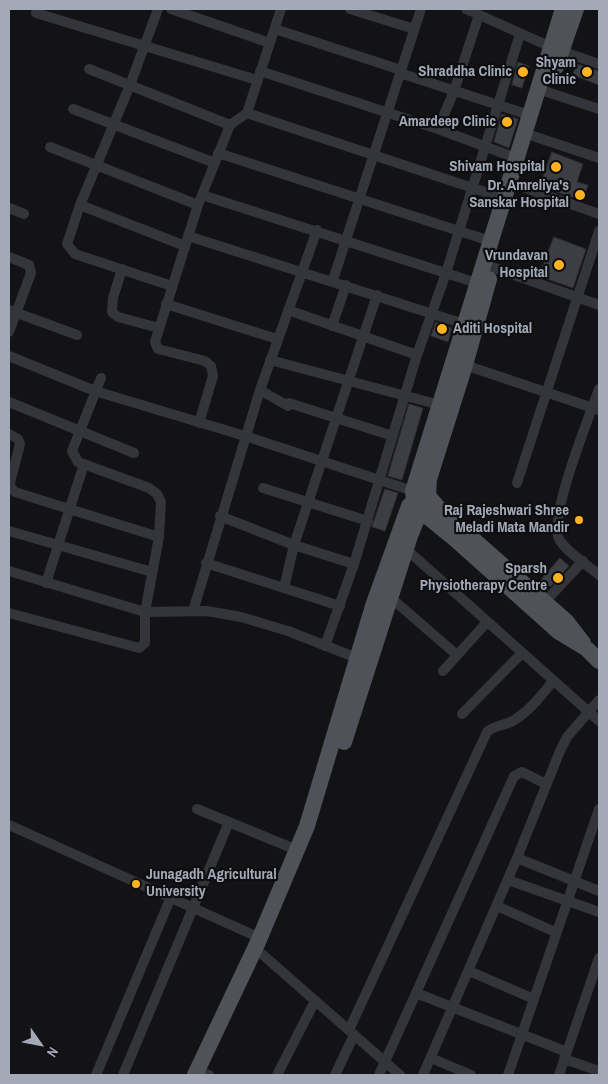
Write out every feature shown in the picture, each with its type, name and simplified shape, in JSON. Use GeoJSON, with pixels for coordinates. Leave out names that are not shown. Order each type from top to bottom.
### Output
{"type":"FeatureCollection","features":[{"type":"Feature","properties":{"kind":"main road"},"geometry":{"type":"LineString","coordinates":[[204,1075],[263,955],[322,811],[392,598],[465,365],[492,268],[547,92],[563,9]]}},
{"type":"Feature","properties":{"kind":"main road"},"geometry":{"type":"LineString","coordinates":[[204,1075],[312,812],[357,658],[401,525],[422,499],[440,405],[529,115],[556,49],[576,9]]}},
{"type":"Feature","properties":{"kind":"main road"},"geometry":{"type":"LineString","coordinates":[[422,499],[455,539],[540,606],[559,632],[586,649],[599,661]]}},
{"type":"Feature","properties":{"kind":"street"},"geometry":{"type":"LineString","coordinates":[[38,9],[36,13],[438,128],[516,158]]}},
{"type":"Feature","properties":{"kind":"street"},"geometry":{"type":"LineString","coordinates":[[158,9],[130,86],[80,205],[68,238],[68,248],[75,254],[172,286]]}},
{"type":"Feature","properties":{"kind":"street"},"geometry":{"type":"LineString","coordinates":[[171,9],[270,43]]}},
{"type":"Feature","properties":{"kind":"street"},"geometry":{"type":"LineString","coordinates":[[199,423],[213,371],[205,361],[158,349],[155,342],[200,200],[230,125],[247,114],[281,9]]}},
{"type":"Feature","properties":{"kind":"street"},"geometry":{"type":"LineString","coordinates":[[350,9],[414,29]]}},
{"type":"Feature","properties":{"kind":"street"},"geometry":{"type":"LineString","coordinates":[[332,280],[421,9]]}},
{"type":"Feature","properties":{"kind":"street"},"geometry":{"type":"LineString","coordinates":[[466,9],[556,49],[599,64]]}},
{"type":"Feature","properties":{"kind":"street"},"geometry":{"type":"LineString","coordinates":[[438,128],[454,91],[479,15]]}},
{"type":"Feature","properties":{"kind":"street"},"geometry":{"type":"LineString","coordinates":[[274,29],[529,115]]}},
{"type":"Feature","properties":{"kind":"street"},"geometry":{"type":"LineString","coordinates":[[326,646],[368,521],[417,355],[446,273],[520,34]]}},
{"type":"Feature","properties":{"kind":"street"},"geometry":{"type":"LineString","coordinates":[[89,68],[230,125]]}},
{"type":"Feature","properties":{"kind":"street"},"geometry":{"type":"LineString","coordinates":[[547,92],[599,109]]}},
{"type":"Feature","properties":{"kind":"street"},"geometry":{"type":"LineString","coordinates":[[73,109],[216,158],[359,199],[490,242]]}},
{"type":"Feature","properties":{"kind":"street"},"geometry":{"type":"LineString","coordinates":[[247,114],[503,198]]}},
{"type":"Feature","properties":{"kind":"street"},"geometry":{"type":"LineString","coordinates":[[532,136],[599,158]]}},
{"type":"Feature","properties":{"kind":"street"},"geometry":{"type":"LineString","coordinates":[[50,147],[200,200],[317,230],[477,283]]}},
{"type":"Feature","properties":{"kind":"street"},"geometry":{"type":"LineString","coordinates":[[517,185],[599,214]]}},
{"type":"Feature","properties":{"kind":"street"},"geometry":{"type":"LineString","coordinates":[[80,205],[185,246]]}},
{"type":"Feature","properties":{"kind":"street"},"geometry":{"type":"LineString","coordinates":[[9,208],[24,214]]}},
{"type":"Feature","properties":{"kind":"street"},"geometry":{"type":"LineString","coordinates":[[192,611],[260,390],[317,230]]}},
{"type":"Feature","properties":{"kind":"street"},"geometry":{"type":"LineString","coordinates":[[517,483],[545,392],[599,231]]}},
{"type":"Feature","properties":{"kind":"street"},"geometry":{"type":"LineString","coordinates":[[188,236],[332,280],[464,324]]}},
{"type":"Feature","properties":{"kind":"street"},"geometry":{"type":"LineString","coordinates":[[9,257],[31,268],[31,273],[13,312],[9,332]]}},
{"type":"Feature","properties":{"kind":"street"},"geometry":{"type":"LineString","coordinates":[[492,268],[599,305]]}},
{"type":"Feature","properties":{"kind":"street"},"geometry":{"type":"LineString","coordinates":[[122,269],[113,298],[112,312],[118,317],[159,328]]}},
{"type":"Feature","properties":{"kind":"street"},"geometry":{"type":"LineString","coordinates":[[332,326],[346,285]]}},
{"type":"Feature","properties":{"kind":"street"},"geometry":{"type":"LineString","coordinates":[[284,588],[294,545],[324,461],[336,418],[377,295]]}},
{"type":"Feature","properties":{"kind":"street"},"geometry":{"type":"LineString","coordinates":[[166,304],[277,340]]}},
{"type":"Feature","properties":{"kind":"street"},"geometry":{"type":"LineString","coordinates":[[288,310],[417,355]]}},
{"type":"Feature","properties":{"kind":"street"},"geometry":{"type":"LineString","coordinates":[[13,312],[77,335]]}},
{"type":"Feature","properties":{"kind":"street"},"geometry":{"type":"LineString","coordinates":[[9,356],[95,391],[324,461],[422,499]]}},
{"type":"Feature","properties":{"kind":"street"},"geometry":{"type":"LineString","coordinates":[[270,360],[440,405]]}},
{"type":"Feature","properties":{"kind":"street"},"geometry":{"type":"LineString","coordinates":[[465,365],[596,409]]}},
{"type":"Feature","properties":{"kind":"street"},"geometry":{"type":"LineString","coordinates":[[9,613],[139,648],[145,643],[152,612],[152,572],[160,536],[161,502],[157,494],[149,488],[84,464],[75,459],[72,451],[101,378]]}},
{"type":"Feature","properties":{"kind":"street"},"geometry":{"type":"LineString","coordinates":[[599,389],[596,409],[564,489],[557,524],[558,538],[599,575]]}},
{"type":"Feature","properties":{"kind":"street"},"geometry":{"type":"LineString","coordinates":[[260,390],[288,404],[393,436]]}},
{"type":"Feature","properties":{"kind":"street"},"geometry":{"type":"LineString","coordinates":[[9,402],[134,453]]}},
{"type":"Feature","properties":{"kind":"street"},"geometry":{"type":"LineString","coordinates":[[9,434],[18,439],[20,444],[11,488],[15,492],[160,536]]}},
{"type":"Feature","properties":{"kind":"street"},"geometry":{"type":"LineString","coordinates":[[46,582],[84,464]]}},
{"type":"Feature","properties":{"kind":"street"},"geometry":{"type":"LineString","coordinates":[[263,488],[368,521]]}},
{"type":"Feature","properties":{"kind":"street"},"geometry":{"type":"LineString","coordinates":[[220,516],[294,545],[354,564]]}},
{"type":"Feature","properties":{"kind":"street"},"geometry":{"type":"LineString","coordinates":[[9,531],[152,572]]}},
{"type":"Feature","properties":{"kind":"street"},"geometry":{"type":"LineString","coordinates":[[406,549],[599,721]]}},
{"type":"Feature","properties":{"kind":"street"},"geometry":{"type":"LineString","coordinates":[[540,606],[583,561]]}},
{"type":"Feature","properties":{"kind":"street"},"geometry":{"type":"LineString","coordinates":[[206,563],[340,606]]}},
{"type":"Feature","properties":{"kind":"street"},"geometry":{"type":"LineString","coordinates":[[9,571],[152,612],[217,612],[241,617],[357,658]]}},
{"type":"Feature","properties":{"kind":"street"},"geometry":{"type":"LineString","coordinates":[[392,598],[457,655]]}},
{"type":"Feature","properties":{"kind":"street"},"geometry":{"type":"LineString","coordinates":[[443,671],[487,622]]}},
{"type":"Feature","properties":{"kind":"street"},"geometry":{"type":"LineString","coordinates":[[462,714],[522,652]]}},
{"type":"Feature","properties":{"kind":"street"},"geometry":{"type":"LineString","coordinates":[[335,1075],[351,1033],[487,732],[495,726],[515,720],[553,682]]}},
{"type":"Feature","properties":{"kind":"street"},"geometry":{"type":"LineString","coordinates":[[423,1075],[518,858],[546,784],[567,738],[599,700]]}},
{"type":"Feature","properties":{"kind":"street"},"geometry":{"type":"LineString","coordinates":[[379,1075],[514,776],[522,772],[546,784]]}},
{"type":"Feature","properties":{"kind":"street"},"geometry":{"type":"LineString","coordinates":[[197,809],[297,850]]}},
{"type":"Feature","properties":{"kind":"street"},"geometry":{"type":"LineString","coordinates":[[508,1075],[555,932],[599,809]]}},
{"type":"Feature","properties":{"kind":"street"},"geometry":{"type":"LineString","coordinates":[[123,1075],[229,822]]}},
{"type":"Feature","properties":{"kind":"street"},"geometry":{"type":"LineString","coordinates":[[9,825],[260,938]]}},
{"type":"Feature","properties":{"kind":"street"},"geometry":{"type":"LineString","coordinates":[[518,858],[599,891]]}},
{"type":"Feature","properties":{"kind":"street"},"geometry":{"type":"LineString","coordinates":[[508,880],[599,912]]}},
{"type":"Feature","properties":{"kind":"street"},"geometry":{"type":"LineString","coordinates":[[96,1075],[171,897]]}},
{"type":"Feature","properties":{"kind":"street"},"geometry":{"type":"LineString","coordinates":[[496,906],[555,932]]}},
{"type":"Feature","properties":{"kind":"street"},"geometry":{"type":"LineString","coordinates":[[263,955],[400,1075]]}},
{"type":"Feature","properties":{"kind":"street"},"geometry":{"type":"LineString","coordinates":[[559,1075],[599,958]]}},
{"type":"Feature","properties":{"kind":"street"},"geometry":{"type":"LineString","coordinates":[[469,971],[534,998]]}},
{"type":"Feature","properties":{"kind":"street"},"geometry":{"type":"LineString","coordinates":[[416,992],[521,1035],[599,1071]]}},
{"type":"Feature","properties":{"kind":"street"},"geometry":{"type":"LineString","coordinates":[[277,1075],[315,1001]]}},
{"type":"Feature","properties":{"kind":"street"},"geometry":{"type":"LineString","coordinates":[[431,1058],[471,1075]]}},
{"type":"Feature","properties":{"kind":"building"},"geometry":{"type":"Polygon","coordinates":[[[518,62],[529,66],[522,88],[512,85],[518,62]]]}},
{"type":"Feature","properties":{"kind":"building"},"geometry":{"type":"Polygon","coordinates":[[[577,64],[599,71],[599,85],[573,75],[577,64]]]}},
{"type":"Feature","properties":{"kind":"building"},"geometry":{"type":"Polygon","coordinates":[[[502,114],[518,119],[509,148],[494,142],[502,114]]]}},
{"type":"Feature","properties":{"kind":"building"},"geometry":{"type":"Polygon","coordinates":[[[552,152],[583,164],[577,182],[588,185],[583,201],[540,186],[552,152]]]}},
{"type":"Feature","properties":{"kind":"building"},"geometry":{"type":"Polygon","coordinates":[[[554,237],[586,249],[573,288],[539,276],[554,237]]]}},
{"type":"Feature","properties":{"kind":"building"},"geometry":{"type":"Polygon","coordinates":[[[436,322],[452,328],[448,342],[431,336],[436,322]]]}},
{"type":"Feature","properties":{"kind":"building"},"geometry":{"type":"Polygon","coordinates":[[[409,404],[423,408],[402,480],[388,476],[409,404]]]}},
{"type":"Feature","properties":{"kind":"building"},"geometry":{"type":"Polygon","coordinates":[[[385,489],[398,493],[385,531],[372,527],[385,489]]]}},
{"type":"Feature","properties":{"kind":"building"},"geometry":{"type":"Polygon","coordinates":[[[560,558],[569,566],[550,587],[541,580],[560,558]]]}},
{"type":"Feature","properties":{"kind":"place","name":"Shraddha Clinic"},"geometry":{"type":"Point","coordinates":[523,72]}},
{"type":"Feature","properties":{"kind":"place","name":"Shyam Clinic"},"geometry":{"type":"Point","coordinates":[587,72]}},
{"type":"Feature","properties":{"kind":"place","name":"Amardeep Clinic"},"geometry":{"type":"Point","coordinates":[507,122]}},
{"type":"Feature","properties":{"kind":"place","name":"Shivam Hospital"},"geometry":{"type":"Point","coordinates":[556,167]}},
{"type":"Feature","properties":{"kind":"place","name":"Dr. Amreliya's Sanskar Hospital"},"geometry":{"type":"Point","coordinates":[580,195]}},
{"type":"Feature","properties":{"kind":"place","name":"Vrundavan Hospital"},"geometry":{"type":"Point","coordinates":[559,265]}},
{"type":"Feature","properties":{"kind":"place","name":"Aditi Hospital"},"geometry":{"type":"Point","coordinates":[442,329]}},
{"type":"Feature","properties":{"kind":"place","name":"Raj Rajeshwari Shree Meladi Mata Mandir"},"geometry":{"type":"Point","coordinates":[579,520]}},
{"type":"Feature","properties":{"kind":"place","name":"Sparsh Physiotherapy Centre"},"geometry":{"type":"Point","coordinates":[558,578]}},
{"type":"Feature","properties":{"kind":"place","name":"Junagadh Agricultural University"},"geometry":{"type":"Point","coordinates":[136,884]}}]}
